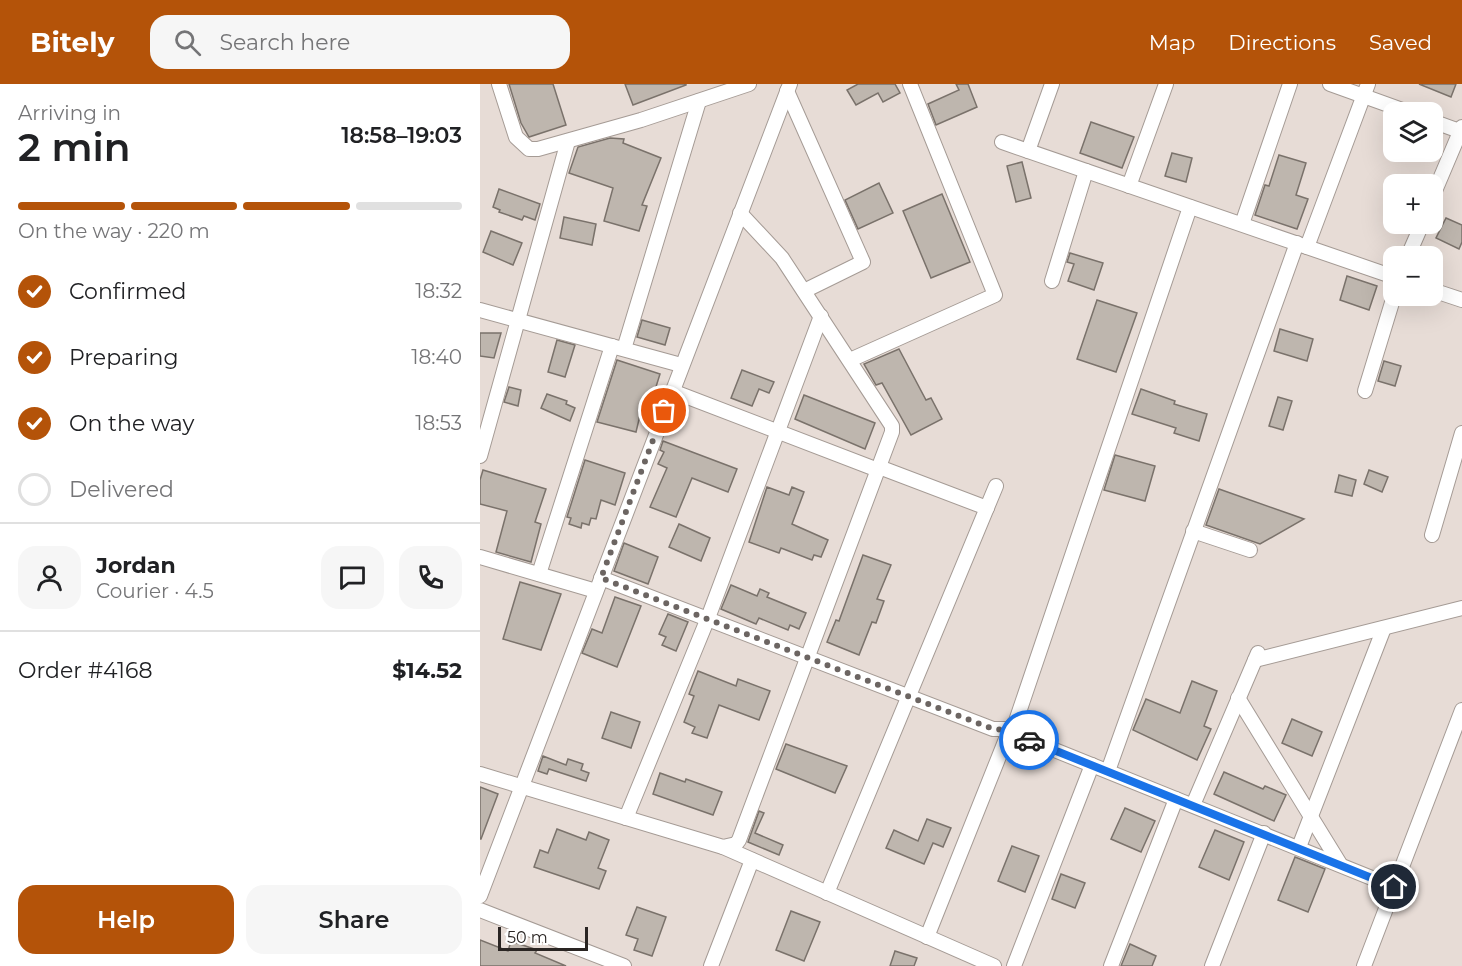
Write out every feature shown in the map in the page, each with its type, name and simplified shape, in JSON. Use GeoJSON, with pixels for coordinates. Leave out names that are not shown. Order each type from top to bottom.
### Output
{"type":"FeatureCollection","features":[{"type":"Feature","properties":{"kind":"street"},"geometry":{"type":"LineString","coordinates":[[499,84],[516,137],[522,145],[529,149],[538,149],[568,141],[749,84]]}},
{"type":"Feature","properties":{"kind":"street"},"geometry":{"type":"LineString","coordinates":[[850,360],[995,295],[910,84]]}},
{"type":"Feature","properties":{"kind":"street"},"geometry":{"type":"LineString","coordinates":[[1028,151],[1052,84]]}},
{"type":"Feature","properties":{"kind":"street"},"geometry":{"type":"LineString","coordinates":[[1129,186],[1166,84]]}},
{"type":"Feature","properties":{"kind":"street"},"geometry":{"type":"LineString","coordinates":[[1242,224],[1290,84]]}},
{"type":"Feature","properties":{"kind":"street"},"geometry":{"type":"LineString","coordinates":[[1330,84],[1366,90],[1389,102]]}},
{"type":"Feature","properties":{"kind":"street"},"geometry":{"type":"LineString","coordinates":[[480,896],[788,87]]}},
{"type":"Feature","properties":{"kind":"street"},"geometry":{"type":"LineString","coordinates":[[788,87],[862,262],[804,291]]}},
{"type":"Feature","properties":{"kind":"street"},"geometry":{"type":"LineString","coordinates":[[1108,771],[1193,531],[1302,245],[1366,90]]}},
{"type":"Feature","properties":{"kind":"street"},"geometry":{"type":"LineString","coordinates":[[539,574],[618,348],[699,101]]}},
{"type":"Feature","properties":{"kind":"street"},"geometry":{"type":"LineString","coordinates":[[1442,174],[1461,130],[1443,124]]}},
{"type":"Feature","properties":{"kind":"street"},"geometry":{"type":"LineString","coordinates":[[480,456],[568,141]]}},
{"type":"Feature","properties":{"kind":"street"},"geometry":{"type":"LineString","coordinates":[[1002,142],[1383,273]]}},
{"type":"Feature","properties":{"kind":"street"},"geometry":{"type":"LineString","coordinates":[[1052,281],[1086,171]]}},
{"type":"Feature","properties":{"kind":"street"},"geometry":{"type":"LineString","coordinates":[[927,937],[1008,730],[1016,721],[1190,207]]}},
{"type":"Feature","properties":{"kind":"street"},"geometry":{"type":"LineString","coordinates":[[723,847],[736,844],[739,840],[879,468],[892,426],[782,258],[740,213]]}},
{"type":"Feature","properties":{"kind":"street"},"geometry":{"type":"LineString","coordinates":[[1443,294],[1462,300]]}},
{"type":"Feature","properties":{"kind":"street"},"geometry":{"type":"LineString","coordinates":[[1365,391],[1391,306]]}},
{"type":"Feature","properties":{"kind":"street"},"geometry":{"type":"LineString","coordinates":[[480,309],[681,365]]}},
{"type":"Feature","properties":{"kind":"street"},"geometry":{"type":"LineString","coordinates":[[626,818],[708,618],[821,316]]}},
{"type":"Feature","properties":{"kind":"street"},"geometry":{"type":"LineString","coordinates":[[672,391],[778,433],[987,508]]}},
{"type":"Feature","properties":{"kind":"street"},"geometry":{"type":"LineString","coordinates":[[1431,535],[1462,433]]}},
{"type":"Feature","properties":{"kind":"street"},"geometry":{"type":"LineString","coordinates":[[827,893],[996,486]]}},
{"type":"Feature","properties":{"kind":"street"},"geometry":{"type":"LineString","coordinates":[[1193,531],[1250,550]]}},
{"type":"Feature","properties":{"kind":"street"},"geometry":{"type":"LineString","coordinates":[[480,557],[539,574],[598,584],[708,618],[993,729],[1008,730],[1394,887]]}},
{"type":"Feature","properties":{"kind":"street"},"geometry":{"type":"LineString","coordinates":[[1193,805],[1257,654],[1384,628],[1462,608]]}},
{"type":"Feature","properties":{"kind":"street"},"geometry":{"type":"LineString","coordinates":[[1299,847],[1384,628]]}},
{"type":"Feature","properties":{"kind":"street"},"geometry":{"type":"LineString","coordinates":[[1239,698],[1340,864]]}},
{"type":"Feature","properties":{"kind":"street"},"geometry":{"type":"LineString","coordinates":[[1364,966],[1394,887],[1456,745],[1462,710]]}},
{"type":"Feature","properties":{"kind":"street"},"geometry":{"type":"LineString","coordinates":[[1014,966],[1092,765]]}},
{"type":"Feature","properties":{"kind":"street"},"geometry":{"type":"LineString","coordinates":[[480,774],[723,847],[989,965]]}},
{"type":"Feature","properties":{"kind":"street"},"geometry":{"type":"LineString","coordinates":[[1111,966],[1176,799]]}},
{"type":"Feature","properties":{"kind":"street"},"geometry":{"type":"LineString","coordinates":[[1212,966],[1264,833]]}},
{"type":"Feature","properties":{"kind":"street"},"geometry":{"type":"LineString","coordinates":[[711,966],[752,860]]}},
{"type":"Feature","properties":{"kind":"street"},"geometry":{"type":"LineString","coordinates":[[480,910],[624,966]]}},
{"type":"Feature","properties":{"kind":"building"},"geometry":{"type":"Polygon","coordinates":[[[509,84],[553,84],[566,125],[529,137],[521,123],[509,84]]]}},
{"type":"Feature","properties":{"kind":"building"},"geometry":{"type":"Polygon","coordinates":[[[625,84],[686,84],[686,85],[633,105],[625,84]]]}},
{"type":"Feature","properties":{"kind":"building"},"geometry":{"type":"Polygon","coordinates":[[[858,84],[895,84],[900,93],[883,102],[878,93],[856,105],[847,90],[858,84]]]}},
{"type":"Feature","properties":{"kind":"building"},"geometry":{"type":"Polygon","coordinates":[[[956,84],[968,84],[977,107],[936,125],[928,104],[959,90],[956,84]]]}},
{"type":"Feature","properties":{"kind":"building"},"geometry":{"type":"Polygon","coordinates":[[[1419,84],[1456,84],[1451,97],[1419,84]]]}},
{"type":"Feature","properties":{"kind":"building"},"geometry":{"type":"Polygon","coordinates":[[[1091,122],[1134,137],[1122,168],[1080,153],[1091,122]]]}},
{"type":"Feature","properties":{"kind":"building"},"geometry":{"type":"Polygon","coordinates":[[[610,138],[624,139],[623,143],[661,158],[642,205],[647,206],[639,231],[604,221],[613,188],[569,173],[578,147],[610,138]]]}},
{"type":"Feature","properties":{"kind":"building"},"geometry":{"type":"Polygon","coordinates":[[[1172,153],[1192,158],[1186,182],[1165,176],[1172,153]]]}},
{"type":"Feature","properties":{"kind":"building"},"geometry":{"type":"Polygon","coordinates":[[[1279,155],[1306,163],[1296,195],[1308,199],[1297,229],[1255,215],[1265,185],[1269,186],[1279,155]]]}},
{"type":"Feature","properties":{"kind":"building"},"geometry":{"type":"Polygon","coordinates":[[[1022,162],[1031,198],[1016,202],[1007,166],[1022,162]]]}},
{"type":"Feature","properties":{"kind":"building"},"geometry":{"type":"Polygon","coordinates":[[[879,183],[893,213],[858,229],[845,200],[879,183]]]}},
{"type":"Feature","properties":{"kind":"building"},"geometry":{"type":"Polygon","coordinates":[[[499,189],[540,204],[535,220],[524,216],[522,220],[499,212],[500,210],[493,207],[499,189]]]}},
{"type":"Feature","properties":{"kind":"building"},"geometry":{"type":"Polygon","coordinates":[[[942,194],[970,262],[931,278],[903,211],[942,194]]]}},
{"type":"Feature","properties":{"kind":"building"},"geometry":{"type":"Polygon","coordinates":[[[564,217],[596,224],[592,245],[560,238],[564,217]]]}},
{"type":"Feature","properties":{"kind":"building"},"geometry":{"type":"Polygon","coordinates":[[[1446,218],[1462,225],[1462,242],[1459,249],[1436,238],[1438,234],[1443,234],[1443,224],[1446,218]]]}},
{"type":"Feature","properties":{"kind":"building"},"geometry":{"type":"Polygon","coordinates":[[[491,231],[522,243],[513,265],[483,252],[491,231]]]}},
{"type":"Feature","properties":{"kind":"building"},"geometry":{"type":"Polygon","coordinates":[[[1070,253],[1103,263],[1094,290],[1068,281],[1074,264],[1067,262],[1070,253]]]}},
{"type":"Feature","properties":{"kind":"building"},"geometry":{"type":"Polygon","coordinates":[[[1347,276],[1377,286],[1369,310],[1340,300],[1347,276]]]}},
{"type":"Feature","properties":{"kind":"building"},"geometry":{"type":"Polygon","coordinates":[[[1097,300],[1137,313],[1116,372],[1077,359],[1097,300]]]}},
{"type":"Feature","properties":{"kind":"building"},"geometry":{"type":"Polygon","coordinates":[[[642,320],[670,328],[665,345],[637,337],[642,320]]]}},
{"type":"Feature","properties":{"kind":"building"},"geometry":{"type":"Polygon","coordinates":[[[1280,329],[1313,339],[1307,361],[1274,351],[1280,329]]]}},
{"type":"Feature","properties":{"kind":"building"},"geometry":{"type":"Polygon","coordinates":[[[480,333],[501,333],[494,358],[480,356],[480,333]]]}},
{"type":"Feature","properties":{"kind":"building"},"geometry":{"type":"Polygon","coordinates":[[[557,340],[575,345],[565,377],[548,372],[557,340]]]}},
{"type":"Feature","properties":{"kind":"building"},"geometry":{"type":"Polygon","coordinates":[[[899,349],[926,400],[931,398],[942,419],[911,435],[882,383],[876,385],[864,364],[899,349]]]}},
{"type":"Feature","properties":{"kind":"building"},"geometry":{"type":"Polygon","coordinates":[[[617,360],[660,374],[650,406],[643,403],[636,432],[597,422],[617,360]]]}},
{"type":"Feature","properties":{"kind":"building"},"geometry":{"type":"Polygon","coordinates":[[[1384,361],[1401,366],[1395,386],[1378,381],[1384,361]]]}},
{"type":"Feature","properties":{"kind":"building"},"geometry":{"type":"Polygon","coordinates":[[[742,370],[774,382],[769,393],[759,389],[752,406],[731,398],[742,370]]]}},
{"type":"Feature","properties":{"kind":"building"},"geometry":{"type":"Polygon","coordinates":[[[509,387],[521,390],[518,406],[504,402],[509,387]]]}},
{"type":"Feature","properties":{"kind":"building"},"geometry":{"type":"Polygon","coordinates":[[[1141,389],[1175,401],[1174,404],[1207,414],[1199,441],[1174,433],[1176,428],[1132,414],[1141,389]]]}},
{"type":"Feature","properties":{"kind":"building"},"geometry":{"type":"Polygon","coordinates":[[[547,394],[567,401],[566,404],[575,408],[570,421],[541,408],[547,394]]]}},
{"type":"Feature","properties":{"kind":"building"},"geometry":{"type":"Polygon","coordinates":[[[804,395],[875,423],[865,449],[795,419],[804,395]]]}},
{"type":"Feature","properties":{"kind":"building"},"geometry":{"type":"Polygon","coordinates":[[[1278,397],[1292,401],[1283,430],[1269,426],[1278,397]]]}},
{"type":"Feature","properties":{"kind":"building"},"geometry":{"type":"Polygon","coordinates":[[[663,441],[737,469],[728,492],[692,478],[676,517],[650,507],[667,468],[658,464],[664,452],[660,450],[663,441]]]}},
{"type":"Feature","properties":{"kind":"building"},"geometry":{"type":"Polygon","coordinates":[[[1115,455],[1155,466],[1145,501],[1104,490],[1115,455]]]}},
{"type":"Feature","properties":{"kind":"building"},"geometry":{"type":"Polygon","coordinates":[[[585,460],[625,473],[615,505],[601,500],[596,519],[591,518],[589,525],[582,523],[581,528],[569,524],[571,518],[567,517],[585,460]]]}},
{"type":"Feature","properties":{"kind":"building"},"geometry":{"type":"Polygon","coordinates":[[[483,470],[546,489],[535,522],[541,524],[531,562],[496,552],[507,511],[480,504],[480,480],[483,470]]]}},
{"type":"Feature","properties":{"kind":"building"},"geometry":{"type":"Polygon","coordinates":[[[1369,470],[1388,477],[1382,492],[1364,484],[1369,470]]]}},
{"type":"Feature","properties":{"kind":"building"},"geometry":{"type":"Polygon","coordinates":[[[1339,475],[1356,480],[1352,496],[1335,492],[1339,475]]]}},
{"type":"Feature","properties":{"kind":"building"},"geometry":{"type":"Polygon","coordinates":[[[767,487],[789,495],[792,487],[804,492],[792,524],[828,540],[821,557],[814,555],[812,560],[781,548],[779,553],[749,542],[767,487]]]}},
{"type":"Feature","properties":{"kind":"building"},"geometry":{"type":"Polygon","coordinates":[[[1219,489],[1304,519],[1260,544],[1206,525],[1219,489]]]}},
{"type":"Feature","properties":{"kind":"building"},"geometry":{"type":"Polygon","coordinates":[[[679,524],[710,538],[701,561],[669,547],[679,524]]]}},
{"type":"Feature","properties":{"kind":"building"},"geometry":{"type":"Polygon","coordinates":[[[624,543],[658,557],[648,584],[614,571],[624,543]]]}},
{"type":"Feature","properties":{"kind":"building"},"geometry":{"type":"Polygon","coordinates":[[[863,555],[891,565],[877,599],[884,601],[876,623],[872,622],[859,655],[827,642],[836,620],[839,621],[863,555]]]}},
{"type":"Feature","properties":{"kind":"building"},"geometry":{"type":"Polygon","coordinates":[[[520,582],[561,594],[541,650],[503,639],[520,582]]]}},
{"type":"Feature","properties":{"kind":"building"},"geometry":{"type":"Polygon","coordinates":[[[731,585],[757,596],[760,589],[769,593],[767,597],[806,613],[799,629],[790,625],[788,630],[759,618],[756,624],[721,609],[731,585]]]}},
{"type":"Feature","properties":{"kind":"building"},"geometry":{"type":"Polygon","coordinates":[[[615,597],[641,606],[617,667],[582,653],[592,629],[602,633],[615,597]]]}},
{"type":"Feature","properties":{"kind":"building"},"geometry":{"type":"Polygon","coordinates":[[[668,614],[688,622],[676,651],[662,645],[666,637],[659,634],[668,614]]]}},
{"type":"Feature","properties":{"kind":"building"},"geometry":{"type":"Polygon","coordinates":[[[698,671],[736,686],[738,679],[770,691],[759,720],[719,705],[707,738],[692,733],[695,727],[684,722],[694,696],[689,694],[698,671]]]}},
{"type":"Feature","properties":{"kind":"building"},"geometry":{"type":"Polygon","coordinates":[[[1192,681],[1217,691],[1204,726],[1211,729],[1197,760],[1133,730],[1146,699],[1180,713],[1192,681]]]}},
{"type":"Feature","properties":{"kind":"building"},"geometry":{"type":"Polygon","coordinates":[[[611,712],[640,722],[631,748],[602,738],[611,712]]]}},
{"type":"Feature","properties":{"kind":"building"},"geometry":{"type":"Polygon","coordinates":[[[1292,719],[1322,732],[1312,756],[1282,743],[1292,719]]]}},
{"type":"Feature","properties":{"kind":"building"},"geometry":{"type":"Polygon","coordinates":[[[786,744],[847,766],[835,793],[776,769],[786,744]]]}},
{"type":"Feature","properties":{"kind":"building"},"geometry":{"type":"Polygon","coordinates":[[[543,756],[566,765],[568,759],[583,764],[581,770],[589,773],[586,781],[549,769],[547,774],[538,771],[543,756]]]}},
{"type":"Feature","properties":{"kind":"building"},"geometry":{"type":"Polygon","coordinates":[[[1224,772],[1263,789],[1265,786],[1286,795],[1274,821],[1214,794],[1224,772]]]}},
{"type":"Feature","properties":{"kind":"building"},"geometry":{"type":"Polygon","coordinates":[[[660,773],[685,782],[686,779],[722,792],[713,815],[653,794],[660,773]]]}},
{"type":"Feature","properties":{"kind":"building"},"geometry":{"type":"Polygon","coordinates":[[[480,787],[498,794],[481,839],[480,839],[480,787]]]}},
{"type":"Feature","properties":{"kind":"building"},"geometry":{"type":"Polygon","coordinates":[[[1125,808],[1155,821],[1141,852],[1111,839],[1125,808]]]}},
{"type":"Feature","properties":{"kind":"building"},"geometry":{"type":"Polygon","coordinates":[[[759,811],[764,813],[755,833],[783,845],[779,855],[748,842],[759,811]]]}},
{"type":"Feature","properties":{"kind":"building"},"geometry":{"type":"Polygon","coordinates":[[[927,819],[951,828],[943,847],[933,843],[924,864],[886,848],[894,830],[918,841],[927,819]]]}},
{"type":"Feature","properties":{"kind":"building"},"geometry":{"type":"Polygon","coordinates":[[[557,829],[586,840],[589,832],[609,840],[598,868],[606,871],[599,889],[534,867],[540,850],[548,853],[557,829]]]}},
{"type":"Feature","properties":{"kind":"building"},"geometry":{"type":"Polygon","coordinates":[[[1215,830],[1244,842],[1229,880],[1199,867],[1215,830]]]}},
{"type":"Feature","properties":{"kind":"building"},"geometry":{"type":"Polygon","coordinates":[[[1012,846],[1039,856],[1025,892],[998,881],[1012,846]]]}},
{"type":"Feature","properties":{"kind":"building"},"geometry":{"type":"Polygon","coordinates":[[[1295,857],[1325,869],[1308,912],[1278,900],[1295,857]]]}},
{"type":"Feature","properties":{"kind":"building"},"geometry":{"type":"Polygon","coordinates":[[[1061,874],[1085,883],[1075,908],[1052,899],[1061,874]]]}},
{"type":"Feature","properties":{"kind":"building"},"geometry":{"type":"Polygon","coordinates":[[[637,907],[666,917],[652,956],[634,950],[638,939],[626,935],[637,907]]]}},
{"type":"Feature","properties":{"kind":"building"},"geometry":{"type":"Polygon","coordinates":[[[791,911],[820,922],[804,961],[776,950],[791,911]]]}},
{"type":"Feature","properties":{"kind":"building"},"geometry":{"type":"Polygon","coordinates":[[[480,940],[508,951],[511,941],[537,950],[535,953],[566,966],[480,966],[480,940]]]}},
{"type":"Feature","properties":{"kind":"building"},"geometry":{"type":"Polygon","coordinates":[[[1130,944],[1156,956],[1152,966],[1121,966],[1130,944]]]}},
{"type":"Feature","properties":{"kind":"building"},"geometry":{"type":"Polygon","coordinates":[[[895,951],[917,958],[914,966],[890,966],[895,951]]]}},
{"type":"Feature","properties":{"kind":"way so far"},"geometry":{"type":"LineString","coordinates":[[664,411],[601,578],[993,729],[1005,730],[1029,740]]}},
{"type":"Feature","properties":{"kind":"route"},"geometry":{"type":"LineString","coordinates":[[1029,740],[1394,887]]}}]}
